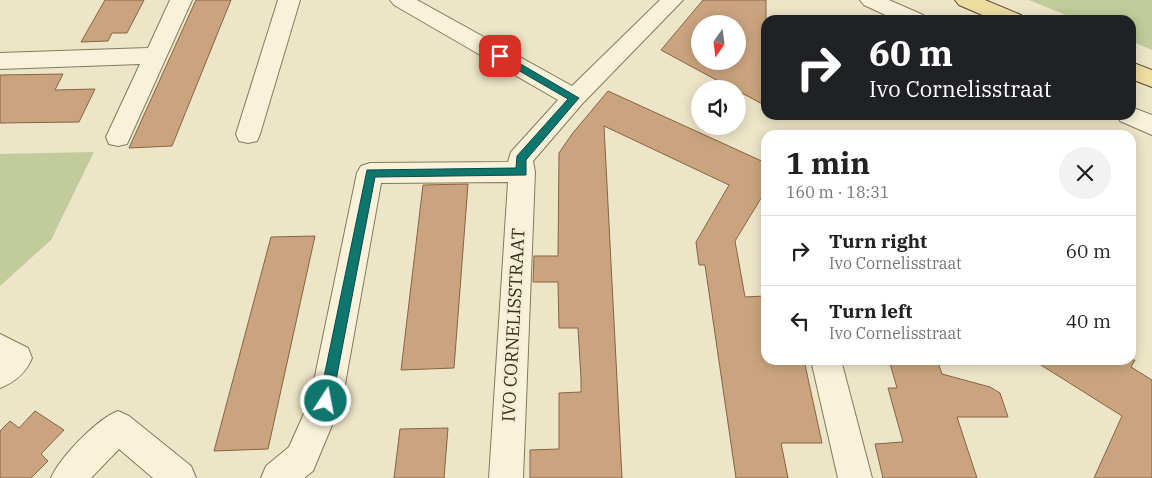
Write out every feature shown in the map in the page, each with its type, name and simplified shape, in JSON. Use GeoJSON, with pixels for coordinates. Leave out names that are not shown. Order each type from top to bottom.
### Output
{"type":"FeatureCollection","features":[{"type":"Feature","properties":{"kind":"main road"},"geometry":{"type":"LineString","coordinates":[[966,0],[1001,15]]}},
{"type":"Feature","properties":{"kind":"main road"},"geometry":{"type":"LineString","coordinates":[[1136,72],[1152,79]]}},
{"type":"Feature","properties":{"kind":"street"},"geometry":{"type":"LineString","coordinates":[[118,137],[181,0]]}},
{"type":"Feature","properties":{"kind":"street"},"geometry":{"type":"LineString","coordinates":[[248,134],[290,0]]}},
{"type":"Feature","properties":{"kind":"street"},"geometry":{"type":"LineString","coordinates":[[401,0],[574,98],[672,0]]}},
{"type":"Feature","properties":{"kind":"street"},"geometry":{"type":"LineString","coordinates":[[871,0],[904,15]]}},
{"type":"Feature","properties":{"kind":"street"},"geometry":{"type":"LineString","coordinates":[[0,61],[156,56]]}},
{"type":"Feature","properties":{"kind":"street","name":"IVO CORNELISSTRAAT"},"geometry":{"type":"LineString","coordinates":[[506,478],[522,172],[520,159],[574,98]]}},
{"type":"Feature","properties":{"kind":"street"},"geometry":{"type":"LineString","coordinates":[[1136,118],[1152,126]]}},
{"type":"Feature","properties":{"kind":"street"},"geometry":{"type":"LineString","coordinates":[[278,478],[301,459],[326,401],[370,173],[522,172]]}},
{"type":"Feature","properties":{"kind":"street"},"geometry":{"type":"LineString","coordinates":[[0,348],[17,358],[0,373]]}},
{"type":"Feature","properties":{"kind":"street"},"geometry":{"type":"LineString","coordinates":[[827,365],[855,478]]}},
{"type":"Feature","properties":{"kind":"street"},"geometry":{"type":"LineString","coordinates":[[68,478],[118,427],[179,478]]}},
{"type":"Feature","properties":{"kind":"green space"},"geometry":{"type":"Polygon","coordinates":[[[1029,0],[1152,0],[1152,50],[1136,43],[1136,15],[1066,15],[1029,0]]]}},
{"type":"Feature","properties":{"kind":"green space"},"geometry":{"type":"Polygon","coordinates":[[[94,152],[51,240],[0,286],[0,154],[94,152]]]}},
{"type":"Feature","properties":{"kind":"building"},"geometry":{"type":"Polygon","coordinates":[[[105,0],[144,0],[127,33],[112,33],[108,41],[81,42],[105,0]]]}},
{"type":"Feature","properties":{"kind":"building"},"geometry":{"type":"Polygon","coordinates":[[[196,0],[231,0],[172,146],[129,148],[196,0]]]}},
{"type":"Feature","properties":{"kind":"building"},"geometry":{"type":"Polygon","coordinates":[[[703,0],[766,0],[766,15],[761,15],[761,103],[746,95],[746,80],[716,80],[698,70],[746,70],[746,15],[691,15],[691,66],[661,50],[703,0]]]}},
{"type":"Feature","properties":{"kind":"building"},"geometry":{"type":"Polygon","coordinates":[[[63,74],[55,90],[95,89],[79,122],[0,123],[0,75],[63,74]]]}},
{"type":"Feature","properties":{"kind":"building"},"geometry":{"type":"Polygon","coordinates":[[[608,91],[691,129],[691,135],[705,135],[761,161],[761,198],[735,241],[745,297],[761,296],[761,365],[805,365],[822,443],[781,443],[788,478],[736,478],[705,265],[699,265],[696,242],[729,185],[604,126],[622,478],[530,478],[530,450],[559,449],[559,393],[581,392],[578,328],[559,328],[558,282],[533,282],[534,256],[558,256],[559,153],[572,134],[608,91]]]}},
{"type":"Feature","properties":{"kind":"building"},"geometry":{"type":"Polygon","coordinates":[[[468,184],[454,368],[401,370],[423,185],[468,184]]]}},
{"type":"Feature","properties":{"kind":"building"},"geometry":{"type":"Polygon","coordinates":[[[315,236],[268,449],[214,451],[271,237],[315,236]]]}},
{"type":"Feature","properties":{"kind":"building"},"geometry":{"type":"Polygon","coordinates":[[[890,365],[939,365],[942,374],[990,387],[1000,393],[1008,417],[957,417],[977,478],[883,478],[875,444],[903,442],[888,388],[897,388],[890,365]]]}},
{"type":"Feature","properties":{"kind":"building"},"geometry":{"type":"Polygon","coordinates":[[[1041,365],[1132,365],[1131,367],[1152,380],[1152,478],[1094,478],[1122,416],[1041,365]]]}},
{"type":"Feature","properties":{"kind":"building"},"geometry":{"type":"Polygon","coordinates":[[[35,411],[64,430],[41,454],[48,461],[31,478],[0,478],[0,431],[10,421],[19,428],[35,411]]]}},
{"type":"Feature","properties":{"kind":"building"},"geometry":{"type":"Polygon","coordinates":[[[448,428],[444,478],[394,478],[400,429],[448,428]]]}},
{"type":"Feature","properties":{"kind":"route"},"geometry":{"type":"LineString","coordinates":[[326,401],[370,173],[522,172],[520,159],[574,98],[500,56]]}}]}
